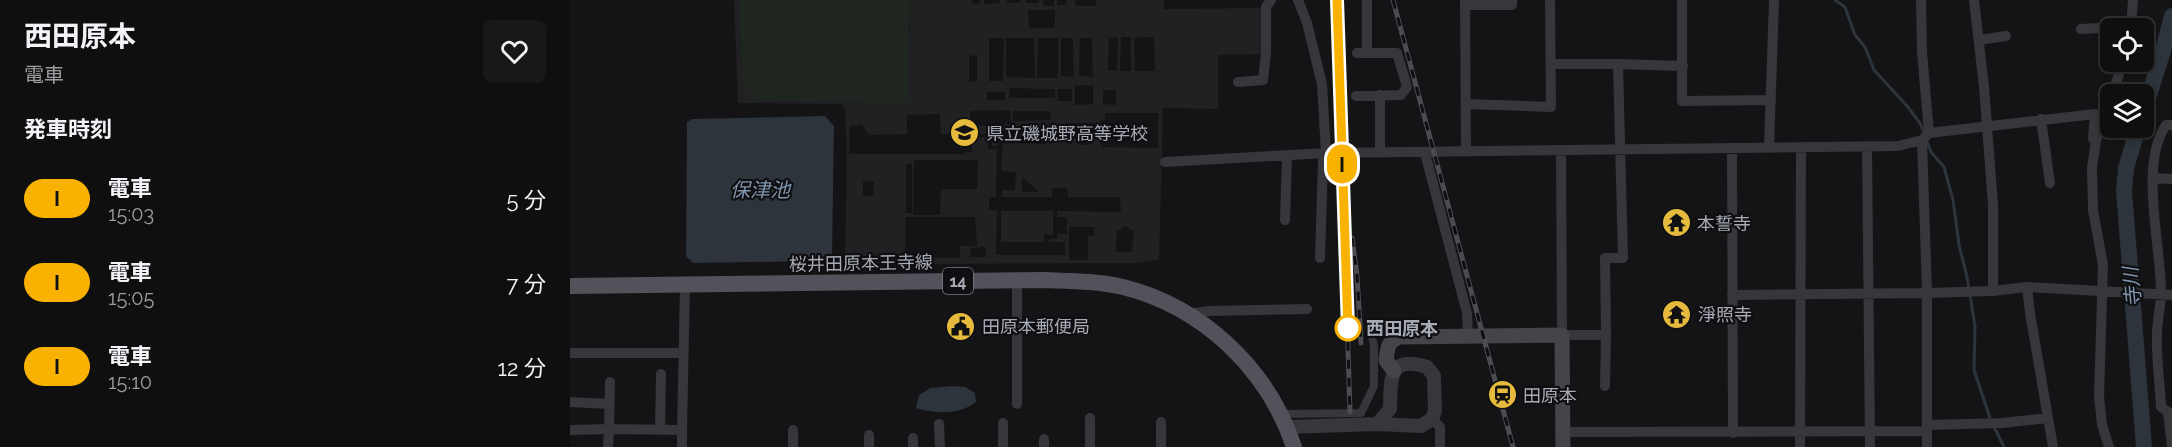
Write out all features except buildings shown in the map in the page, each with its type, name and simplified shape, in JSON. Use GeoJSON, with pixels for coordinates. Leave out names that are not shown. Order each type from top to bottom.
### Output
{"type":"FeatureCollection","features":[{"type":"Feature","properties":{"kind":"main road","name":"桜井田原本王寺線"},"geometry":{"type":"LineString","coordinates":[[570,286],[1089,281],[1123,287],[1164,301],[1215,332],[1254,370],[1284,421],[1294,447]]}},
{"type":"Feature","properties":{"kind":"main road"},"geometry":{"type":"LineString","coordinates":[[1394,371],[1386,360],[1388,344],[1399,337],[1562,335],[1563,440]]}},
{"type":"Feature","properties":{"kind":"street"},"geometry":{"type":"LineString","coordinates":[[1239,82],[1263,80],[1266,53],[1266,7],[1270,0]]}},
{"type":"Feature","properties":{"kind":"street"},"geometry":{"type":"LineString","coordinates":[[1298,0],[1307,22],[1322,84],[1326,153],[1323,160],[1320,258]]}},
{"type":"Feature","properties":{"kind":"street"},"geometry":{"type":"LineString","coordinates":[[1356,96],[1401,94],[1407,87],[1397,53],[1362,53],[1367,0]]}},
{"type":"Feature","properties":{"kind":"street"},"geometry":{"type":"LineString","coordinates":[[1466,152],[1465,3],[1512,5],[1512,0]]}},
{"type":"Feature","properties":{"kind":"street"},"geometry":{"type":"LineString","coordinates":[[1466,104],[1551,107],[1550,0]]}},
{"type":"Feature","properties":{"kind":"street"},"geometry":{"type":"LineString","coordinates":[[1682,0],[1682,101],[1771,100]]}},
{"type":"Feature","properties":{"kind":"street"},"geometry":{"type":"LineString","coordinates":[[1769,148],[1774,0]]}},
{"type":"Feature","properties":{"kind":"street"},"geometry":{"type":"LineString","coordinates":[[1921,0],[1925,137],[1927,447]]}},
{"type":"Feature","properties":{"kind":"street"},"geometry":{"type":"LineString","coordinates":[[1974,0],[1993,205],[1993,291]]}},
{"type":"Feature","properties":{"kind":"street"},"geometry":{"type":"LineString","coordinates":[[2132,18],[2133,0]]}},
{"type":"Feature","properties":{"kind":"street"},"geometry":{"type":"LineString","coordinates":[[2081,29],[2100,28]]}},
{"type":"Feature","properties":{"kind":"street"},"geometry":{"type":"LineString","coordinates":[[1979,40],[2006,36]]}},
{"type":"Feature","properties":{"kind":"street"},"geometry":{"type":"LineString","coordinates":[[1551,64],[1683,66]]}},
{"type":"Feature","properties":{"kind":"street"},"geometry":{"type":"LineString","coordinates":[[1605,386],[1605,258],[1623,258],[1618,64]]}},
{"type":"Feature","properties":{"kind":"street"},"geometry":{"type":"LineString","coordinates":[[1380,95],[1380,153]]}},
{"type":"Feature","properties":{"kind":"street"},"geometry":{"type":"LineString","coordinates":[[1165,162],[1287,157],[1326,153],[1898,146],[1925,137],[1987,126],[2096,114],[2093,139],[2097,141]]}},
{"type":"Feature","properties":{"kind":"street"},"geometry":{"type":"LineString","coordinates":[[2041,119],[2050,183]]}},
{"type":"Feature","properties":{"kind":"street"},"geometry":{"type":"LineString","coordinates":[[2172,125],[2166,125],[2161,132],[2156,150],[2152,198],[2164,294],[2157,334],[2161,407],[2170,412],[2172,447]]}},
{"type":"Feature","properties":{"kind":"street"},"geometry":{"type":"LineString","coordinates":[[2100,132],[2092,168],[2093,210],[2103,265],[2104,291],[2098,396],[2102,425],[2109,447]]}},
{"type":"Feature","properties":{"kind":"street"},"geometry":{"type":"LineString","coordinates":[[1800,447],[1801,147]]}},
{"type":"Feature","properties":{"kind":"street"},"geometry":{"type":"LineString","coordinates":[[1867,147],[1870,447]]}},
{"type":"Feature","properties":{"kind":"street"},"geometry":{"type":"LineString","coordinates":[[1732,148],[1732,433]]}},
{"type":"Feature","properties":{"kind":"street"},"geometry":{"type":"LineString","coordinates":[[1561,151],[1562,335],[1606,335]]}},
{"type":"Feature","properties":{"kind":"street"},"geometry":{"type":"LineString","coordinates":[[1425,153],[1467,313],[1468,336]]}},
{"type":"Feature","properties":{"kind":"street"},"geometry":{"type":"LineString","coordinates":[[1285,220],[1287,157]]}},
{"type":"Feature","properties":{"kind":"street"},"geometry":{"type":"LineString","coordinates":[[2153,178],[2172,179]]}},
{"type":"Feature","properties":{"kind":"street"},"geometry":{"type":"LineString","coordinates":[[1017,281],[1017,404]]}},
{"type":"Feature","properties":{"kind":"street"},"geometry":{"type":"LineString","coordinates":[[682,447],[684,284]]}},
{"type":"Feature","properties":{"kind":"street"},"geometry":{"type":"LineString","coordinates":[[1732,295],[1927,293],[1993,291],[2027,287],[2164,294]]}},
{"type":"Feature","properties":{"kind":"street"},"geometry":{"type":"LineString","coordinates":[[2027,287],[2053,447]]}},
{"type":"Feature","properties":{"kind":"street"},"geometry":{"type":"LineString","coordinates":[[1188,314],[1209,311],[1306,309]]}},
{"type":"Feature","properties":{"kind":"street"},"geometry":{"type":"LineString","coordinates":[[1284,421],[1361,412],[1374,386],[1372,337]]}},
{"type":"Feature","properties":{"kind":"street"},"geometry":{"type":"LineString","coordinates":[[570,353],[682,353]]}},
{"type":"Feature","properties":{"kind":"street"},"geometry":{"type":"LineString","coordinates":[[1284,421],[1421,426],[1432,420],[1435,411],[1434,376],[1427,367],[1407,364],[1394,371],[1391,376],[1390,409],[1377,424]]}},
{"type":"Feature","properties":{"kind":"street"},"geometry":{"type":"LineString","coordinates":[[660,430],[661,374]]}},
{"type":"Feature","properties":{"kind":"street"},"geometry":{"type":"LineString","coordinates":[[608,447],[610,382]]}},
{"type":"Feature","properties":{"kind":"street"},"geometry":{"type":"LineString","coordinates":[[570,402],[609,404]]}},
{"type":"Feature","properties":{"kind":"street"},"geometry":{"type":"LineString","coordinates":[[1090,418],[1090,447]]}},
{"type":"Feature","properties":{"kind":"street"},"geometry":{"type":"LineString","coordinates":[[1563,440],[1732,433],[1870,432],[2048,418]]}},
{"type":"Feature","properties":{"kind":"street"},"geometry":{"type":"LineString","coordinates":[[1432,420],[1440,427],[1440,447]]}},
{"type":"Feature","properties":{"kind":"street"},"geometry":{"type":"LineString","coordinates":[[1161,422],[1161,447]]}},
{"type":"Feature","properties":{"kind":"street"},"geometry":{"type":"LineString","coordinates":[[1002,423],[1003,447]]}},
{"type":"Feature","properties":{"kind":"street"},"geometry":{"type":"LineString","coordinates":[[939,424],[940,447]]}},
{"type":"Feature","properties":{"kind":"street"},"geometry":{"type":"LineString","coordinates":[[570,430],[682,430]]}},
{"type":"Feature","properties":{"kind":"street"},"geometry":{"type":"LineString","coordinates":[[793,430],[793,447]]}},
{"type":"Feature","properties":{"kind":"street"},"geometry":{"type":"LineString","coordinates":[[868,435],[869,447]]}},
{"type":"Feature","properties":{"kind":"shaded area","name":"県立磯城野高等学校"},"geometry":{"type":"Polygon","coordinates":[[[734,0],[739,0],[742,83],[910,32],[910,0],[972,0],[972,3],[979,4],[980,0],[984,0],[984,4],[1000,3],[1000,0],[1007,0],[1007,3],[1020,3],[1020,0],[1026,0],[1026,3],[1039,3],[1039,0],[1043,0],[1044,6],[1054,6],[1054,0],[1057,0],[1057,5],[1066,5],[1066,0],[1075,0],[1076,6],[1096,6],[1096,0],[1164,0],[1164,9],[1262,8],[1263,54],[1218,55],[1218,109],[1163,108],[1159,260],[1135,263],[849,262],[845,260],[847,160],[845,108],[841,104],[738,103],[734,0]],[[1028,10],[1029,28],[1055,28],[1055,10],[1028,10]],[[1109,37],[1108,71],[1117,71],[1118,38],[1109,37]],[[1121,37],[1120,71],[1131,71],[1131,37],[1121,37]],[[1154,37],[1134,38],[1135,71],[1155,71],[1154,37]],[[989,38],[989,81],[1003,81],[1004,38],[989,38]],[[1006,38],[1006,77],[1035,78],[1034,38],[1006,38]],[[1038,38],[1037,78],[1058,78],[1058,38],[1038,38]],[[1061,38],[1061,76],[1074,77],[1073,38],[1061,38]],[[1080,38],[1079,76],[1093,77],[1092,38],[1080,38]],[[977,55],[969,56],[969,82],[977,82],[977,55]],[[1075,85],[1075,105],[1093,104],[1093,85],[1075,85]],[[1010,88],[1009,98],[1055,98],[1055,89],[1010,88]],[[1058,89],[1058,101],[1072,101],[1072,89],[1058,89]],[[1103,90],[1103,104],[1116,105],[1116,90],[1103,90]],[[987,92],[987,100],[1005,100],[1005,92],[987,92]],[[1010,110],[970,111],[970,124],[988,126],[988,134],[941,134],[940,114],[907,115],[907,134],[869,135],[862,125],[850,126],[849,154],[965,154],[965,152],[972,152],[972,142],[965,141],[965,137],[988,137],[988,149],[997,149],[996,197],[989,197],[989,210],[997,211],[996,255],[1065,255],[1065,242],[1049,242],[1049,239],[1057,239],[1057,234],[1067,234],[1067,217],[1057,217],[1057,211],[1121,212],[1120,197],[1068,197],[1067,188],[1052,188],[1052,197],[1002,197],[1002,190],[1015,190],[1016,172],[1001,171],[1003,143],[1046,144],[1047,139],[1051,139],[1051,130],[997,130],[997,146],[992,146],[992,126],[1011,124],[1010,110]],[[1013,111],[1013,121],[1051,120],[1050,111],[1013,111]],[[1105,113],[1105,120],[1100,121],[1101,147],[1158,148],[1158,113],[1105,113]],[[1065,123],[1064,139],[1080,139],[1080,145],[1088,145],[1088,139],[1095,139],[1095,123],[1065,123]],[[914,160],[913,215],[940,215],[941,189],[977,189],[978,160],[914,160]],[[912,163],[906,164],[906,213],[912,213],[912,163]],[[1022,177],[1022,192],[1039,192],[1022,177]],[[863,181],[863,196],[873,196],[874,182],[863,181]],[[906,217],[905,258],[960,258],[960,246],[977,246],[975,217],[906,217]],[[1128,226],[1117,230],[1116,252],[1132,252],[1134,230],[1129,230],[1128,226]],[[1069,227],[1069,260],[1088,260],[1088,236],[1094,236],[1094,227],[1069,227]],[[986,247],[971,248],[970,257],[986,257],[986,247]]]}},
{"type":"Feature","properties":{"kind":"shaded area"},"geometry":{"type":"Polygon","coordinates":[[[739,0],[910,0],[908,102],[757,101],[742,83],[739,0]]]}},
{"type":"Feature","properties":{"kind":"shaded area"},"geometry":{"type":"Polygon","coordinates":[[[1001,211],[1053,211],[1053,236],[1044,233],[1044,242],[1001,242],[1001,211]]]}},
{"type":"Feature","properties":{"kind":"water","name":"保津池"},"geometry":{"type":"Polygon","coordinates":[[[825,116],[834,126],[832,256],[819,261],[693,263],[686,256],[687,122],[692,119],[825,116]]]}},
{"type":"Feature","properties":{"kind":"water"},"geometry":{"type":"Polygon","coordinates":[[[965,387],[975,393],[976,402],[962,409],[947,412],[916,408],[919,395],[931,388],[965,387]]]}},
{"type":"Feature","properties":{"kind":"waterway"},"geometry":{"type":"LineString","coordinates":[[1835,0],[1845,7],[1855,35],[1865,47],[1874,70],[1907,106],[1920,123],[1924,133]]}},
{"type":"Feature","properties":{"kind":"waterway","name":"寺川"},"geometry":{"type":"LineString","coordinates":[[2153,84],[2172,16]]}},
{"type":"Feature","properties":{"kind":"waterway","name":"寺川"},"geometry":{"type":"LineString","coordinates":[[2135,138],[2126,168],[2124,191],[2144,447]]}},
{"type":"Feature","properties":{"kind":"waterway"},"geometry":{"type":"LineString","coordinates":[[1926,139],[1931,152],[1944,167],[1953,200],[1959,245],[1975,326],[1974,370],[1991,421]]}},
{"type":"Feature","properties":{"kind":"waterway"},"geometry":{"type":"LineString","coordinates":[[1994,427],[2004,447]]}},
{"type":"Feature","properties":{"kind":"railway"},"geometry":{"type":"LineString","coordinates":[[1337,0],[1350,412]]}},
{"type":"Feature","properties":{"kind":"railway"},"geometry":{"type":"LineString","coordinates":[[1393,0],[1513,447]]}},
{"type":"Feature","properties":{"kind":"railway"},"geometry":{"type":"LineString","coordinates":[[1352,238],[1357,275],[1361,343]]}},
{"type":"Feature","properties":{"kind":"train","name":"I"},"geometry":{"type":"LineString","coordinates":[[1337,0],[1348,329]]}},
{"type":"Feature","properties":{"kind":"place","name":"県立磯城野高等学校"},"geometry":{"type":"Point","coordinates":[965,133]}},
{"type":"Feature","properties":{"kind":"place","name":"本誓寺"},"geometry":{"type":"Point","coordinates":[1676,223]}},
{"type":"Feature","properties":{"kind":"place","name":"淨照寺"},"geometry":{"type":"Point","coordinates":[1677,314]}},
{"type":"Feature","properties":{"kind":"place","name":"田原本郵便局"},"geometry":{"type":"Point","coordinates":[961,326]}},
{"type":"Feature","properties":{"kind":"place","name":"西田原本"},"geometry":{"type":"Point","coordinates":[1348,328]}},
{"type":"Feature","properties":{"kind":"place","name":"田原本"},"geometry":{"type":"Point","coordinates":[1502,395]}}]}
